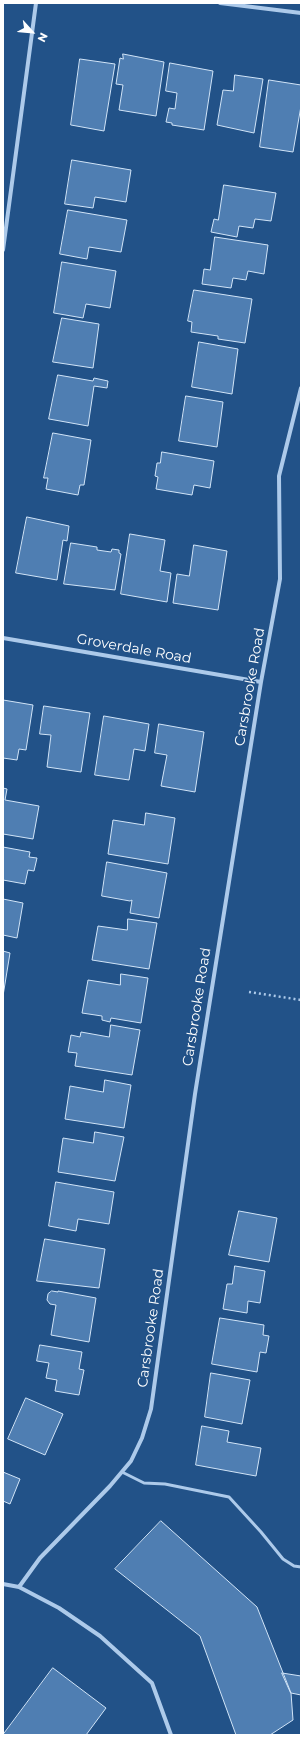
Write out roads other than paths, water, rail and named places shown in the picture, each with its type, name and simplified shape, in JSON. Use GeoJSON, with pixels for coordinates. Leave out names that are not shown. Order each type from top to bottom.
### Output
{"type":"FeatureCollection","features":[{"type":"Feature","properties":{"kind":"street"},"geometry":{"type":"LineString","coordinates":[[3,250],[36,3]]}},
{"type":"Feature","properties":{"kind":"street"},"geometry":{"type":"LineString","coordinates":[[220,3],[301,13]]}},
{"type":"Feature","properties":{"kind":"street","name":"Carsbrooke Road"},"geometry":{"type":"LineString","coordinates":[[19,1587],[40,1558],[110,1486],[131,1461],[142,1438],[151,1409],[195,1094],[261,682],[280,579],[279,476],[301,388]]}},
{"type":"Feature","properties":{"kind":"street","name":"Groverdale Road"},"geometry":{"type":"LineString","coordinates":[[3,638],[261,682]]}},
{"type":"Feature","properties":{"kind":"street"},"geometry":{"type":"LineString","coordinates":[[3,1584],[19,1587],[59,1608],[100,1636],[152,1683],[171,1735]]}},
{"type":"Feature","properties":{"kind":"lane"},"geometry":{"type":"LineString","coordinates":[[122,1472],[144,1483],[165,1484],[229,1497],[262,1532],[283,1559],[294,1566],[301,1567]]}}]}
